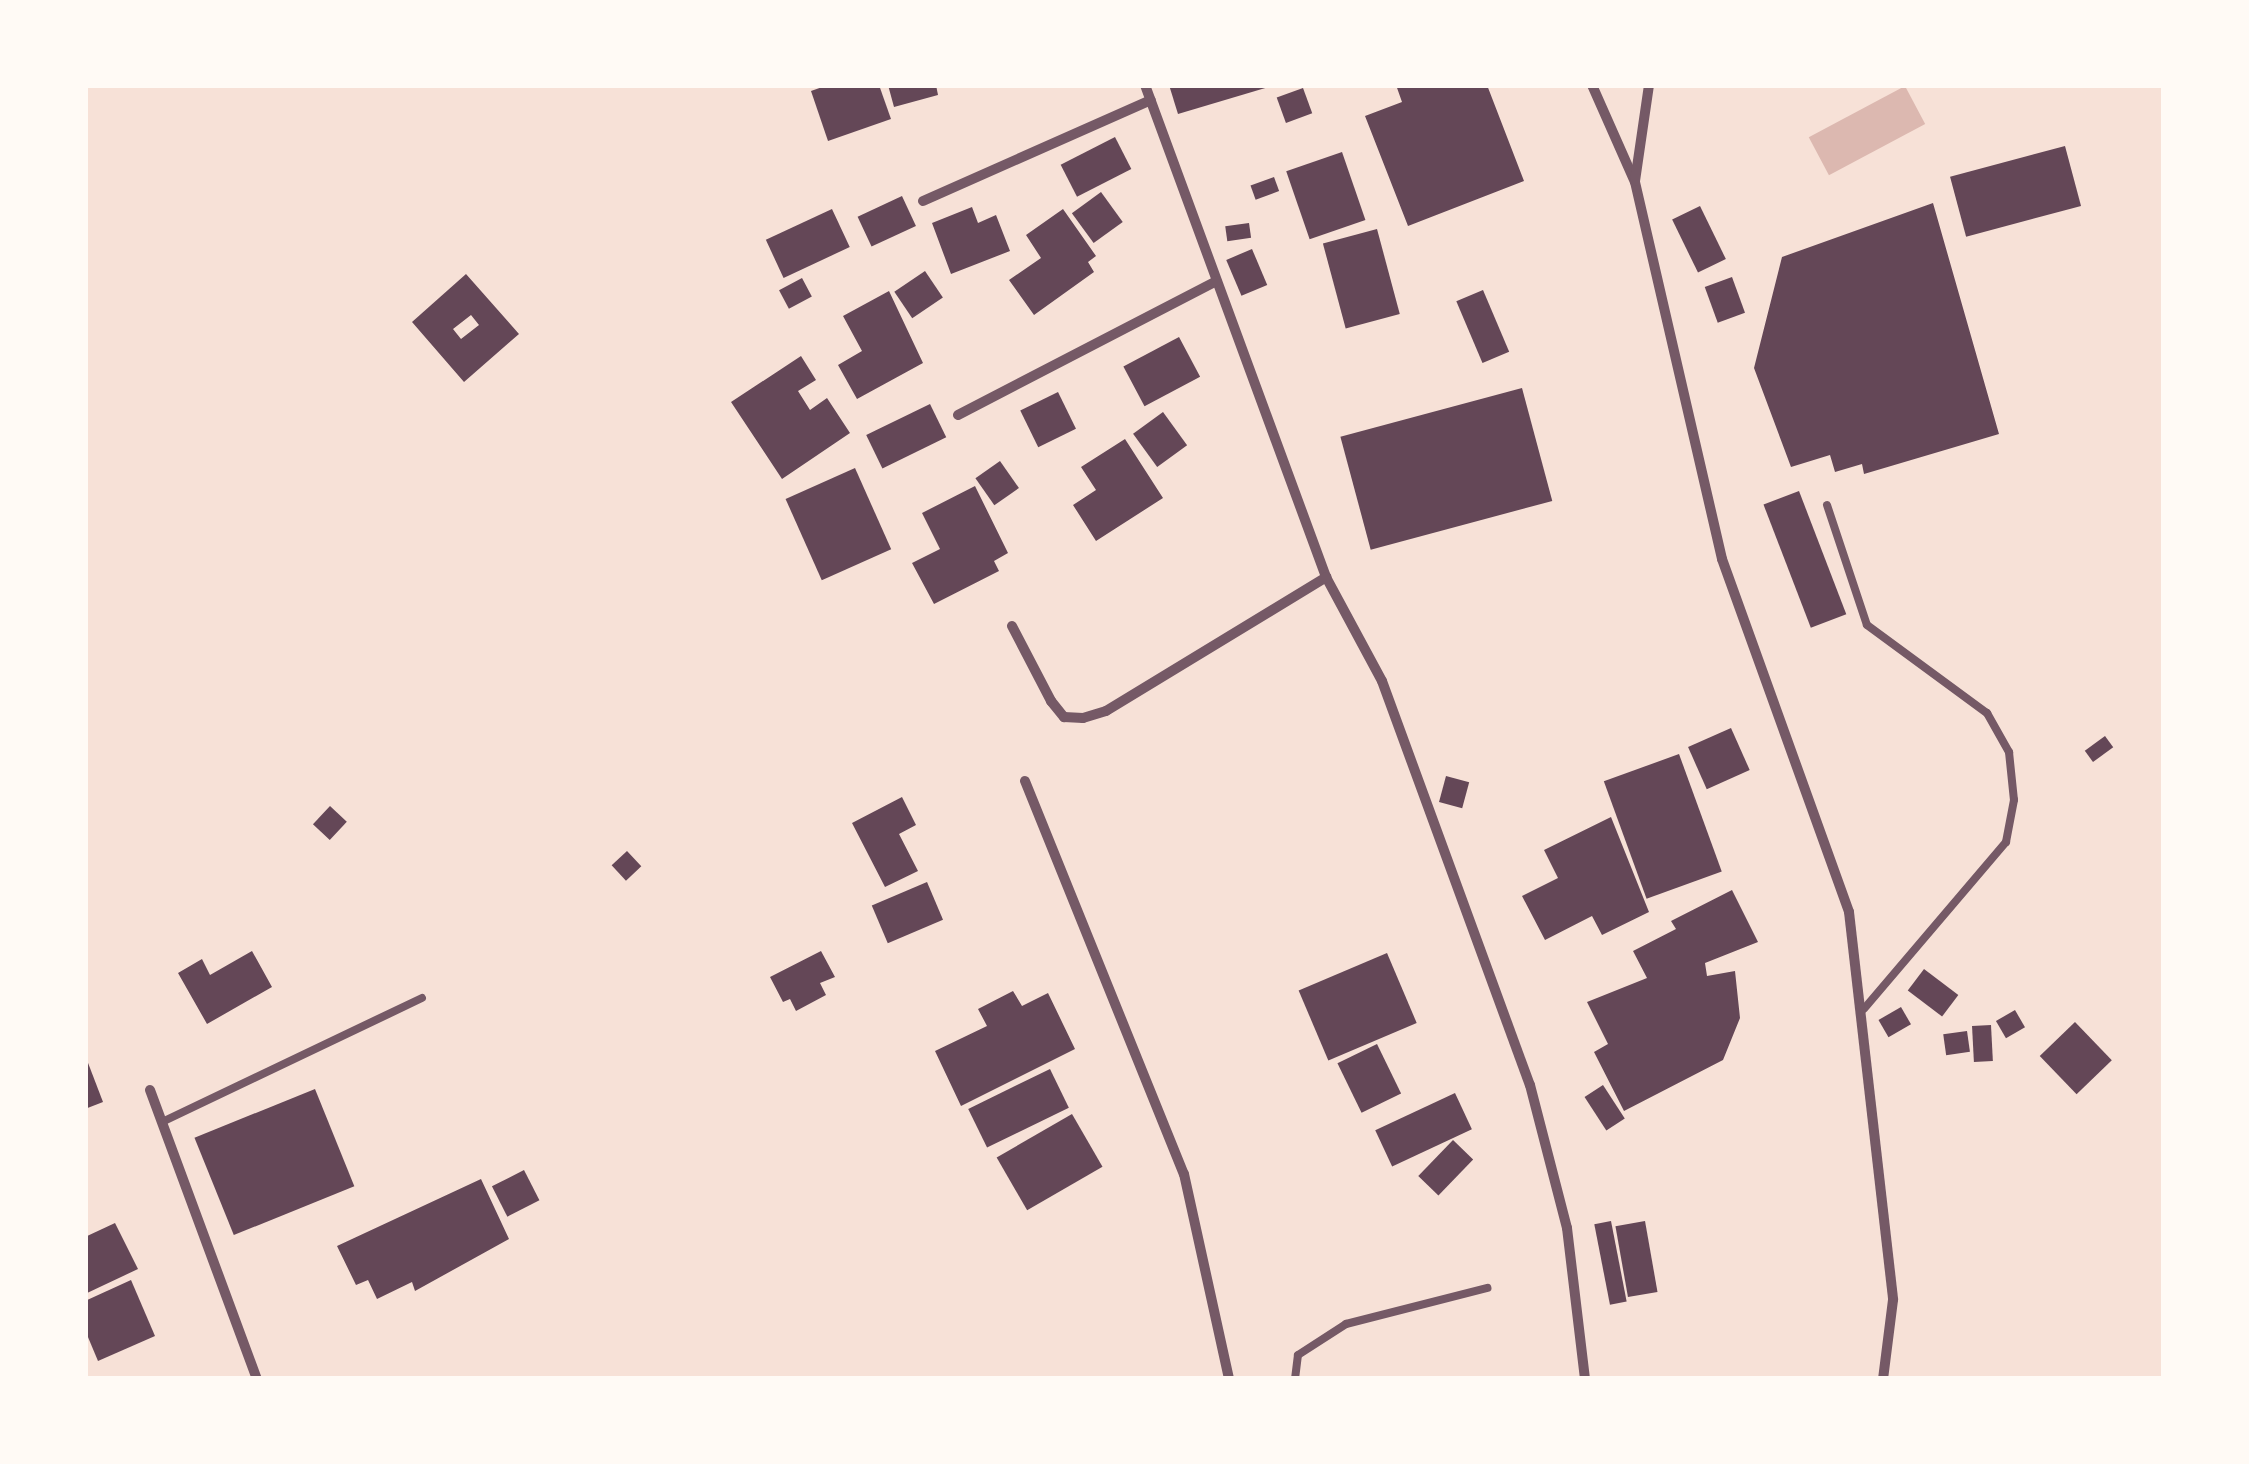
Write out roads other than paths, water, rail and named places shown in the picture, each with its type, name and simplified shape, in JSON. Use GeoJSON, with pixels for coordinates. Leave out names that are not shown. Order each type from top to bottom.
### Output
{"type":"FeatureCollection","features":[{"type":"Feature","properties":{"kind":"street"},"geometry":{"type":"LineString","coordinates":[[1145,85],[1326,578],[1382,681],[1530,1085],[1566,1228],[1586,1379]]}},
{"type":"Feature","properties":{"kind":"street"},"geometry":{"type":"LineString","coordinates":[[1592,85],[1635,182],[1722,559],[1849,912],[1864,1009],[1893,1300],[1883,1379]]}},
{"type":"Feature","properties":{"kind":"street"},"geometry":{"type":"LineString","coordinates":[[1635,182],[1648,85]]}},
{"type":"Feature","properties":{"kind":"street"},"geometry":{"type":"LineString","coordinates":[[923,201],[1150,100]]}},
{"type":"Feature","properties":{"kind":"street"},"geometry":{"type":"LineString","coordinates":[[958,415],[1216,280]]}},
{"type":"Feature","properties":{"kind":"street"},"geometry":{"type":"LineString","coordinates":[[1012,626],[1051,701],[1064,716],[1083,718],[1106,711],[1326,578]]}},
{"type":"Feature","properties":{"kind":"street"},"geometry":{"type":"LineString","coordinates":[[1025,781],[1184,1174],[1229,1379]]}},
{"type":"Feature","properties":{"kind":"street"},"geometry":{"type":"LineString","coordinates":[[150,1090],[257,1379]]}},
{"type":"Feature","properties":{"kind":"lane"},"geometry":{"type":"LineString","coordinates":[[1827,505],[1868,624],[1988,712],[2009,752],[2014,800],[2006,842],[1864,1009]]}},
{"type":"Feature","properties":{"kind":"lane"},"geometry":{"type":"LineString","coordinates":[[162,1122],[422,998]]}},
{"type":"Feature","properties":{"kind":"lane"},"geometry":{"type":"LineString","coordinates":[[1295,1379],[1298,1355],[1346,1324],[1487,1288]]}}]}
